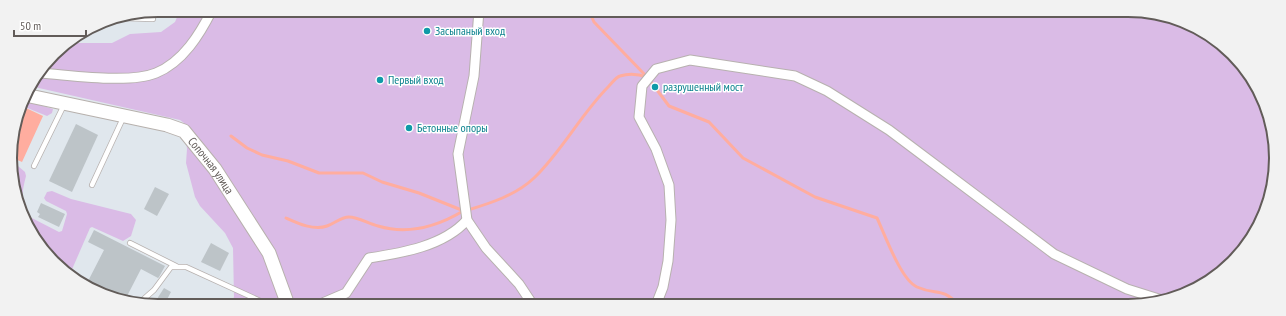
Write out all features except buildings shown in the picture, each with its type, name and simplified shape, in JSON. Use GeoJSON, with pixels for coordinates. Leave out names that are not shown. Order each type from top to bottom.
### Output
{"type":"FeatureCollection","features":[{"type":"Feature","properties":{"kind":"main road","name":"Сопочная улица"},"geometry":{"type":"LineString","coordinates":[[32,96],[66,102],[167,125],[184,131],[215,168],[269,253],[286,299]]}},
{"type":"Feature","properties":{"kind":"street"},"geometry":{"type":"LineString","coordinates":[[45,73],[136,77],[156,73],[181,57],[202,31],[209,17]]}},
{"type":"Feature","properties":{"kind":"street"},"geometry":{"type":"LineString","coordinates":[[478,17],[474,76],[458,154],[466,199],[467,220],[486,248],[519,284],[529,299]]}},
{"type":"Feature","properties":{"kind":"street"},"geometry":{"type":"LineString","coordinates":[[658,299],[668,261],[671,220],[669,185],[656,149],[639,118],[642,86],[656,69],[690,60],[795,76],[827,91],[889,130],[1054,254],[1127,289],[1152,297]]}},
{"type":"Feature","properties":{"kind":"street"},"geometry":{"type":"LineString","coordinates":[[332,299],[346,293],[369,258],[418,248],[454,232],[467,220]]}},
{"type":"Feature","properties":{"kind":"lane"},"geometry":{"type":"LineString","coordinates":[[137,19],[153,19]]}},
{"type":"Feature","properties":{"kind":"lane"},"geometry":{"type":"LineString","coordinates":[[34,166],[66,102]]}},
{"type":"Feature","properties":{"kind":"lane"},"geometry":{"type":"LineString","coordinates":[[92,185],[124,116]]}},
{"type":"Feature","properties":{"kind":"lane"},"geometry":{"type":"LineString","coordinates":[[130,243],[178,267]]}},
{"type":"Feature","properties":{"kind":"lane"},"geometry":{"type":"LineString","coordinates":[[144,298],[154,290],[171,267],[186,267],[256,299]]}},
{"type":"Feature","properties":{"kind":"shaded area"},"geometry":{"type":"Polygon","coordinates":[[[177,17],[1146,18],[1173,24],[1198,36],[1214,46],[1228,58],[1240,72],[1250,88],[1262,113],[1269,149],[1268,176],[1262,203],[1258,212],[1240,244],[1228,258],[1214,270],[1182,288],[1173,292],[1146,298],[233,299],[233,248],[225,233],[200,206],[195,197],[186,163],[187,149],[184,123],[180,120],[36,87],[58,58],[77,43],[112,43],[130,34],[161,32],[175,22],[177,17]]]}},
{"type":"Feature","properties":{"kind":"shaded area"},"geometry":{"type":"Polygon","coordinates":[[[29,102],[53,109],[52,113],[47,116],[26,108],[29,102]]]}},
{"type":"Feature","properties":{"kind":"shaded area"},"geometry":{"type":"Polygon","coordinates":[[[26,108],[43,116],[22,162],[17,160],[17,149],[20,130],[26,108]]]}},
{"type":"Feature","properties":{"kind":"shaded area"},"geometry":{"type":"Polygon","coordinates":[[[17,165],[25,172],[26,176],[22,196],[17,165]]]}},
{"type":"Feature","properties":{"kind":"shaded area"},"geometry":{"type":"Polygon","coordinates":[[[52,191],[71,199],[131,214],[136,220],[131,236],[123,241],[92,227],[90,228],[72,270],[58,258],[46,244],[31,217],[59,232],[62,231],[67,214],[66,211],[46,201],[44,198],[47,192],[52,191]]]}},
{"type":"Feature","properties":{"kind":"waterway"},"geometry":{"type":"LineString","coordinates":[[592,17],[594,22],[648,78],[669,106],[709,122],[743,158],[815,197],[877,218],[899,267],[911,283],[924,290],[943,293],[953,299]]}},
{"type":"Feature","properties":{"kind":"waterway"},"geometry":{"type":"LineString","coordinates":[[468,210],[511,194],[534,178],[554,156],[589,108],[617,78],[631,74],[647,77]]}},
{"type":"Feature","properties":{"kind":"waterway"},"geometry":{"type":"LineString","coordinates":[[231,136],[247,148],[262,155],[288,161],[319,173],[363,173],[382,182],[419,193],[464,211]]}},
{"type":"Feature","properties":{"kind":"waterway"},"geometry":{"type":"LineString","coordinates":[[286,218],[306,226],[317,228],[327,226],[349,217],[389,229],[400,230],[422,228],[433,225],[463,211]]}},
{"type":"Feature","properties":{"kind":"place","name":"Засыпаный вход"},"geometry":{"type":"Point","coordinates":[427,31]}},
{"type":"Feature","properties":{"kind":"place","name":"Первый вход"},"geometry":{"type":"Point","coordinates":[380,80]}},
{"type":"Feature","properties":{"kind":"place","name":"разрушенный мост"},"geometry":{"type":"Point","coordinates":[655,87]}},
{"type":"Feature","properties":{"kind":"place","name":"Бетонные опоры"},"geometry":{"type":"Point","coordinates":[409,128]}}]}
